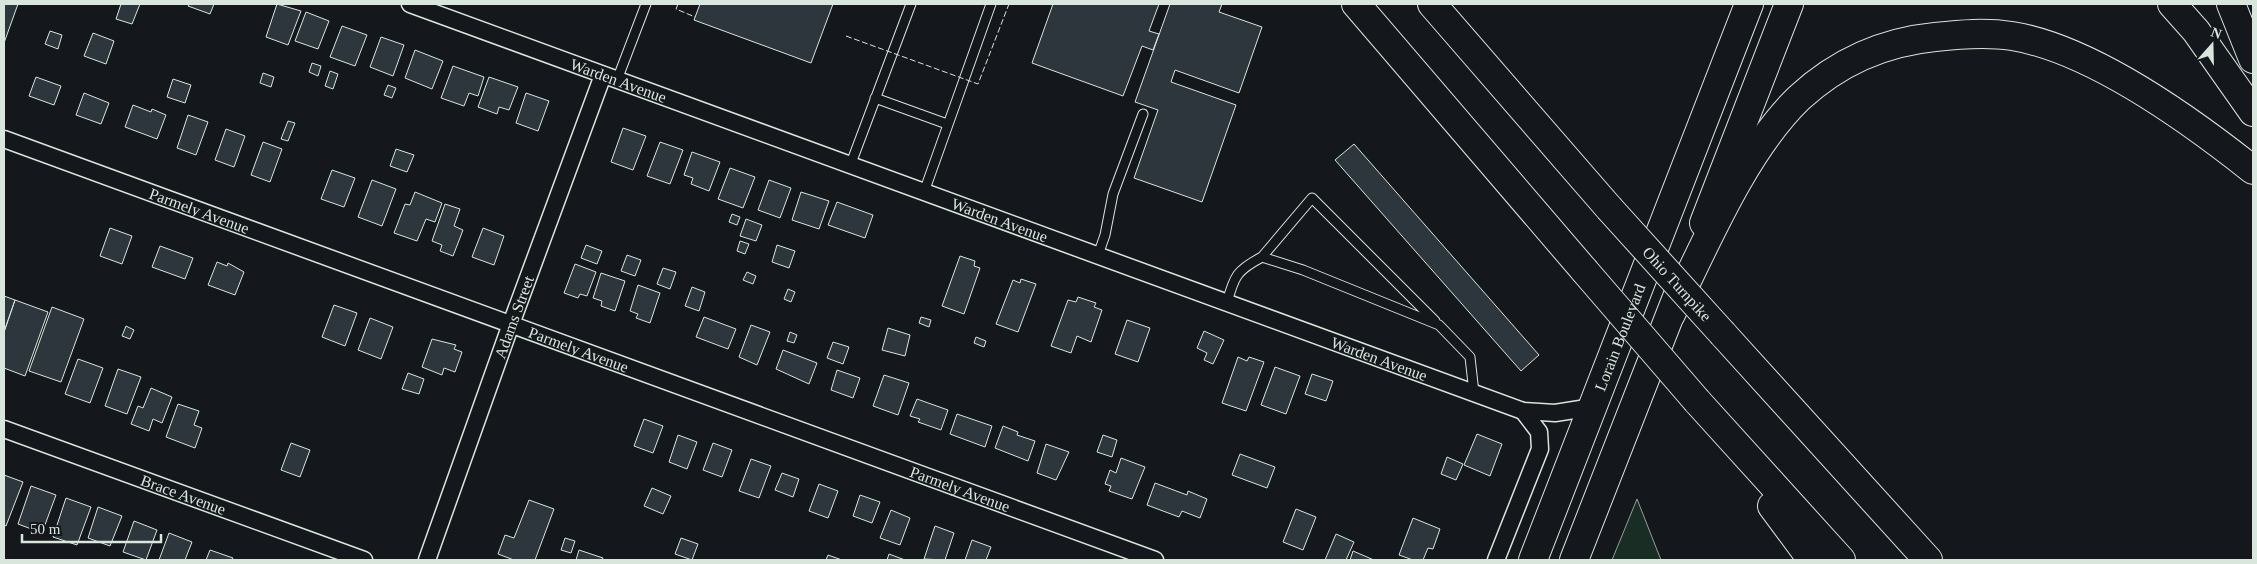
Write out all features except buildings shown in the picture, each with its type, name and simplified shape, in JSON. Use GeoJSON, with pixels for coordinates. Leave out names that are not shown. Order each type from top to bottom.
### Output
{"type":"FeatureCollection","features":[{"type":"Feature","properties":{"kind":"highway"},"geometry":{"type":"LineString","coordinates":[[1356,4],[1697,401],[1841,560]]}},
{"type":"Feature","properties":{"kind":"highway","name":"Ohio Turnpike"},"geometry":{"type":"LineString","coordinates":[[1432,4],[1609,208],[1928,560]]}},
{"type":"Feature","properties":{"kind":"highway","name":"Lorain Boulevard"},"geometry":{"type":"LineString","coordinates":[[1533,560],[1749,4]]}},
{"type":"Feature","properties":{"kind":"highway"},"geometry":{"type":"LineString","coordinates":[[1574,560],[1671,314],[1789,4]]}},
{"type":"Feature","properties":{"kind":"highway"},"geometry":{"type":"LineString","coordinates":[[2172,4],[2196,31],[2253,112]]}},
{"type":"Feature","properties":{"kind":"highway"},"geometry":{"type":"LineString","coordinates":[[2188,4],[2226,49],[2253,90]]}},
{"type":"Feature","properties":{"kind":"highway"},"geometry":{"type":"LineString","coordinates":[[2232,4],[2253,59]]}},
{"type":"Feature","properties":{"kind":"highway"},"geometry":{"type":"LineString","coordinates":[[1671,314],[1724,206],[1752,159],[1799,98],[1848,62],[1869,51],[1915,39],[1964,34],[1988,34],[2012,36],[2064,51],[2129,84],[2217,141],[2253,170]]}},
{"type":"Feature","properties":{"kind":"highway"},"geometry":{"type":"LineString","coordinates":[[1697,401],[1812,560]]}},
{"type":"Feature","properties":{"kind":"street","name":"Warden Avenue"},"geometry":{"type":"LineString","coordinates":[[410,4],[1523,411],[1555,413],[1593,407]]}},
{"type":"Feature","properties":{"kind":"street","name":"Adams Street"},"geometry":{"type":"LineString","coordinates":[[427,560],[510,324],[610,78]]}},
{"type":"Feature","properties":{"kind":"street","name":"Parmely Avenue"},"geometry":{"type":"LineString","coordinates":[[4,139],[1155,560]]}},
{"type":"Feature","properties":{"kind":"street"},"geometry":{"type":"LineString","coordinates":[[1496,560],[1540,449],[1539,432],[1523,411]]}},
{"type":"Feature","properties":{"kind":"street","name":"Brace Avenue"},"geometry":{"type":"LineString","coordinates":[[4,429],[364,560]]}},
{"type":"Feature","properties":{"kind":"lane"},"geometry":{"type":"LineString","coordinates":[[610,78],[646,4]]}},
{"type":"Feature","properties":{"kind":"lane"},"geometry":{"type":"LineString","coordinates":[[850,166],[911,4]]}},
{"type":"Feature","properties":{"kind":"lane"},"geometry":{"type":"LineString","coordinates":[[924,192],[991,4]]}},
{"type":"Feature","properties":{"kind":"lane"},"geometry":{"type":"LineString","coordinates":[[875,98],[947,124]]}},
{"type":"Feature","properties":{"kind":"lane"},"geometry":{"type":"LineString","coordinates":[[1098,255],[1105,235],[1113,194],[1143,114]]}},
{"type":"Feature","properties":{"kind":"lane"},"geometry":{"type":"LineString","coordinates":[[1227,303],[1233,282],[1243,266],[1262,257],[1312,198],[1470,357],[1474,393]]}},
{"type":"Feature","properties":{"kind":"lane"},"geometry":{"type":"LineString","coordinates":[[1262,257],[1303,270],[1439,325]]}},
{"type":"Feature","properties":{"kind":"green space"},"geometry":{"type":"Polygon","coordinates":[[[1637,499],[1661,560],[1612,560],[1637,499]]]}},
{"type":"Feature","properties":{"kind":"fence"},"geometry":{"type":"LineString","coordinates":[[678,4],[676,9],[695,17]]}},
{"type":"Feature","properties":{"kind":"fence"},"geometry":{"type":"LineString","coordinates":[[846,36],[978,84],[1009,4]]}}]}
